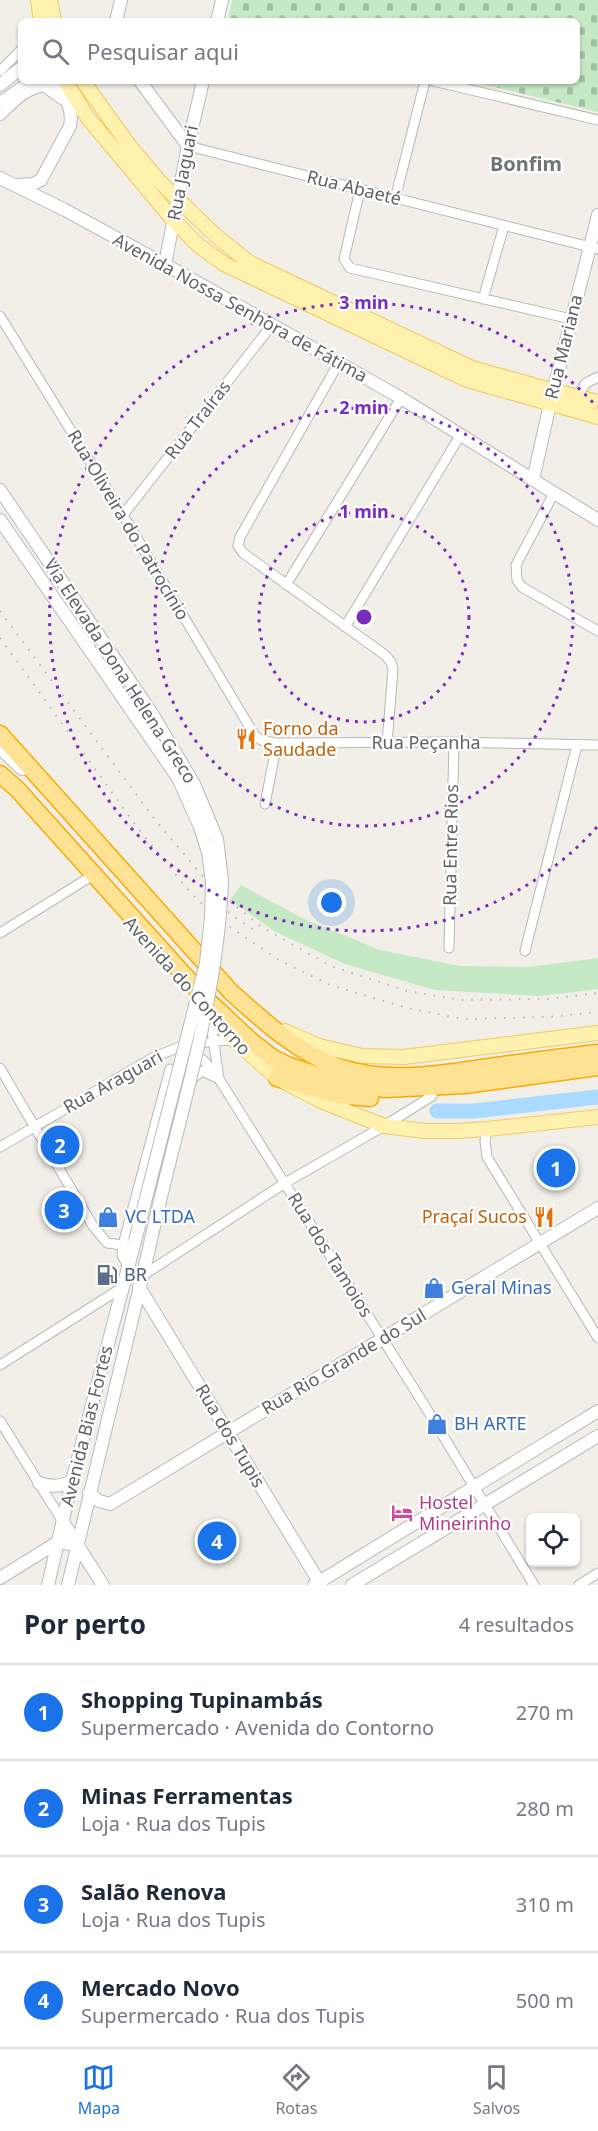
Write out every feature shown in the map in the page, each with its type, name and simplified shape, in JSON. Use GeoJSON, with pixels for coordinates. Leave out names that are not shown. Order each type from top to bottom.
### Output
{"type":"FeatureCollection","features":[{"type":"Feature","properties":{"kind":"highway","name":"Avenida do Contorno"},"geometry":{"type":"LineString","coordinates":[[0,734],[231,993],[264,1022],[322,1059],[340,1067],[373,1075],[410,1077],[598,1053]]}},
{"type":"Feature","properties":{"kind":"highway","name":"Avenida do Contorno"},"geometry":{"type":"LineString","coordinates":[[0,775],[17,789],[204,997],[243,1034],[273,1058],[298,1070],[321,1077],[385,1089],[465,1085],[598,1067]]}},
{"type":"Feature","properties":{"kind":"highway"},"geometry":{"type":"LineString","coordinates":[[277,1078],[338,1095],[394,1100],[432,1096],[465,1085]]}},
{"type":"Feature","properties":{"kind":"main road"},"geometry":{"type":"LineString","coordinates":[[38,0],[40,18]]}},
{"type":"Feature","properties":{"kind":"main road"},"geometry":{"type":"LineString","coordinates":[[50,0],[53,18]]}},
{"type":"Feature","properties":{"kind":"main road"},"geometry":{"type":"LineString","coordinates":[[117,18],[121,0]]}},
{"type":"Feature","properties":{"kind":"main road"},"geometry":{"type":"LineString","coordinates":[[218,18],[222,0]]}},
{"type":"Feature","properties":{"kind":"main road"},"geometry":{"type":"LineString","coordinates":[[0,85],[18,70]]}},
{"type":"Feature","properties":{"kind":"main road"},"geometry":{"type":"LineString","coordinates":[[0,102],[19,84]]}},
{"type":"Feature","properties":{"kind":"main road"},"geometry":{"type":"LineString","coordinates":[[0,102],[27,84]]}},
{"type":"Feature","properties":{"kind":"main road"},"geometry":{"type":"LineString","coordinates":[[18,185],[33,184],[42,180],[70,126],[72,116],[69,104],[52,84]]}},
{"type":"Feature","properties":{"kind":"main road"},"geometry":{"type":"LineString","coordinates":[[67,84],[88,118],[174,221],[198,245],[224,264],[467,380],[552,398],[577,396],[598,402]]}},
{"type":"Feature","properties":{"kind":"main road"},"geometry":{"type":"LineString","coordinates":[[90,84],[128,144],[178,201],[237,254],[267,272],[472,368],[598,417]]}},
{"type":"Feature","properties":{"kind":"main road"},"geometry":{"type":"LineString","coordinates":[[142,84],[188,146]]}},
{"type":"Feature","properties":{"kind":"main road","name":"Rua Jaguari"},"geometry":{"type":"LineString","coordinates":[[165,264],[202,84]]}},
{"type":"Feature","properties":{"kind":"main road","name":"Avenida Nossa Senhora de Fátima"},"geometry":{"type":"LineString","coordinates":[[0,178],[18,185],[165,264],[272,325],[460,434],[598,520]]}},
{"type":"Feature","properties":{"kind":"main road","name":"Rua Mariana"},"geometry":{"type":"LineString","coordinates":[[533,480],[571,319],[594,248],[598,215]]}},
{"type":"Feature","properties":{"kind":"main road","name":"Via Elevada Dona Helena Greco"},"geometry":{"type":"LineString","coordinates":[[0,490],[151,712],[194,784],[217,839],[220,922],[210,993],[149,1248]]}},
{"type":"Feature","properties":{"kind":"main road","name":"Via Elevada Dona Helena Greco"},"geometry":{"type":"LineString","coordinates":[[0,520],[178,778],[200,827],[217,881],[206,963],[135,1240]]}},
{"type":"Feature","properties":{"kind":"main road"},"geometry":{"type":"LineString","coordinates":[[0,748],[24,771],[34,773]]}},
{"type":"Feature","properties":{"kind":"main road","name":"Avenida do Contorno"},"geometry":{"type":"LineString","coordinates":[[0,775],[210,1015],[277,1078],[321,1101],[384,1126],[425,1131],[488,1130],[598,1117]]}},
{"type":"Feature","properties":{"kind":"main road","name":"Avenida do Contorno"},"geometry":{"type":"LineString","coordinates":[[264,1022],[319,1046],[362,1056],[404,1057],[598,1033]]}},
{"type":"Feature","properties":{"kind":"main road","name":"Rua Rio Grande do Sul"},"geometry":{"type":"LineString","coordinates":[[89,1493],[99,1501],[110,1504],[598,1208]]}},
{"type":"Feature","properties":{"kind":"main road","name":"Avenida Bias Fortes"},"geometry":{"type":"LineString","coordinates":[[48,1585],[72,1481],[135,1240]]}},
{"type":"Feature","properties":{"kind":"main road","name":"Avenida Bias Fortes"},"geometry":{"type":"LineString","coordinates":[[68,1585],[149,1248]]}},
{"type":"Feature","properties":{"kind":"main road","name":"Rua dos Tupis"},"geometry":{"type":"LineString","coordinates":[[142,1277],[228,1433],[318,1584]]}},
{"type":"Feature","properties":{"kind":"main road"},"geometry":{"type":"LineString","coordinates":[[318,1584],[598,1411]]}},
{"type":"Feature","properties":{"kind":"main road"},"geometry":{"type":"LineString","coordinates":[[352,1585],[598,1436]]}},
{"type":"Feature","properties":{"kind":"main road"},"geometry":{"type":"LineString","coordinates":[[39,1483],[60,1486],[72,1481]]}},
{"type":"Feature","properties":{"kind":"main road"},"geometry":{"type":"LineString","coordinates":[[63,1522],[103,1585]]}},
{"type":"Feature","properties":{"kind":"main road"},"geometry":{"type":"LineString","coordinates":[[0,1578],[58,1542],[77,1545]]}},
{"type":"Feature","properties":{"kind":"street"},"geometry":{"type":"LineString","coordinates":[[0,71],[18,53]]}},
{"type":"Feature","properties":{"kind":"street"},"geometry":{"type":"LineString","coordinates":[[395,199],[424,84]]}},
{"type":"Feature","properties":{"kind":"street"},"geometry":{"type":"LineString","coordinates":[[446,84],[598,120]]}},
{"type":"Feature","properties":{"kind":"street"},"geometry":{"type":"LineString","coordinates":[[0,116],[36,87],[44,87],[69,104]]}},
{"type":"Feature","properties":{"kind":"street","name":"Rua Abaeté"},"geometry":{"type":"LineString","coordinates":[[188,146],[594,248]]}},
{"type":"Feature","properties":{"kind":"street"},"geometry":{"type":"LineString","coordinates":[[360,190],[344,259],[348,266],[571,319]]}},
{"type":"Feature","properties":{"kind":"street"},"geometry":{"type":"LineString","coordinates":[[483,299],[504,226]]}},
{"type":"Feature","properties":{"kind":"street","name":"Rua Oliveira do Patrocínio"},"geometry":{"type":"LineString","coordinates":[[0,316],[255,735]]}},
{"type":"Feature","properties":{"kind":"street","name":"Rua Traíras"},"geometry":{"type":"LineString","coordinates":[[123,515],[272,325]]}},
{"type":"Feature","properties":{"kind":"street"},"geometry":{"type":"LineString","coordinates":[[339,364],[238,542],[239,549],[243,553],[385,655],[391,662],[393,669],[387,743]]}},
{"type":"Feature","properties":{"kind":"street"},"geometry":{"type":"LineString","coordinates":[[577,396],[586,383],[598,377]]}},
{"type":"Feature","properties":{"kind":"street"},"geometry":{"type":"LineString","coordinates":[[286,585],[401,399]]}},
{"type":"Feature","properties":{"kind":"street"},"geometry":{"type":"LineString","coordinates":[[345,627],[460,434]]}},
{"type":"Feature","properties":{"kind":"street"},"geometry":{"type":"LineString","coordinates":[[554,493],[516,565],[517,580],[522,586],[598,631]]}},
{"type":"Feature","properties":{"kind":"street","name":"Rua Peçanha"},"geometry":{"type":"LineString","coordinates":[[255,735],[263,741],[277,743],[454,742],[598,745]]}},
{"type":"Feature","properties":{"kind":"street","name":"Rua Entre Rios"},"geometry":{"type":"LineString","coordinates":[[449,948],[454,742]]}},
{"type":"Feature","properties":{"kind":"street"},"geometry":{"type":"LineString","coordinates":[[265,804],[277,743]]}},
{"type":"Feature","properties":{"kind":"street"},"geometry":{"type":"LineString","coordinates":[[525,951],[577,745]]}},
{"type":"Feature","properties":{"kind":"street"},"geometry":{"type":"LineString","coordinates":[[0,933],[90,877]]}},
{"type":"Feature","properties":{"kind":"street","name":"Rua dos Tamoios"},"geometry":{"type":"LineString","coordinates":[[210,1015],[219,1079]]}},
{"type":"Feature","properties":{"kind":"street","name":"Rua Araguari"},"geometry":{"type":"LineString","coordinates":[[0,1147],[154,1057],[182,1046],[234,1040]]}},
{"type":"Feature","properties":{"kind":"street","name":"Rua dos Tamoios"},"geometry":{"type":"LineString","coordinates":[[182,1046],[200,1057],[219,1079],[534,1585]]}},
{"type":"Feature","properties":{"kind":"street"},"geometry":{"type":"LineString","coordinates":[[154,1057],[162,1060],[170,1069],[185,1069],[192,1079],[202,1071],[219,1079]]}},
{"type":"Feature","properties":{"kind":"street"},"geometry":{"type":"LineString","coordinates":[[0,1068],[93,1226],[107,1243],[123,1245]]}},
{"type":"Feature","properties":{"kind":"street","name":"Avenida Bias Fortes"},"geometry":{"type":"LineString","coordinates":[[128,1267],[122,1255],[123,1245],[170,1069]]}},
{"type":"Feature","properties":{"kind":"street","name":"Avenida Bias Fortes"},"geometry":{"type":"LineString","coordinates":[[142,1277],[152,1260],[192,1079]]}},
{"type":"Feature","properties":{"kind":"street"},"geometry":{"type":"LineString","coordinates":[[142,1277],[285,1183],[432,1096]]}},
{"type":"Feature","properties":{"kind":"street"},"geometry":{"type":"LineString","coordinates":[[488,1130],[485,1141],[487,1157],[598,1338]]}},
{"type":"Feature","properties":{"kind":"street"},"geometry":{"type":"LineString","coordinates":[[0,1365],[123,1287]]}},
{"type":"Feature","properties":{"kind":"street"},"geometry":{"type":"LineString","coordinates":[[0,1421],[63,1522]]}},
{"type":"Feature","properties":{"kind":"street"},"geometry":{"type":"LineString","coordinates":[[579,1585],[598,1573]]}},
{"type":"Feature","properties":{"kind":"green space"},"geometry":{"type":"Polygon","coordinates":[[[232,0],[598,0],[598,112],[482,84],[580,84],[580,18],[229,18],[232,0]]]}},
{"type":"Feature","properties":{"kind":"green space"},"geometry":{"type":"Polygon","coordinates":[[[241,885],[302,918],[380,950],[460,966],[528,967],[598,958],[598,989],[540,996],[435,990],[345,964],[274,931],[230,900],[241,885]]]}},
{"type":"Feature","properties":{"kind":"waterway"},"geometry":{"type":"LineString","coordinates":[[437,1111],[474,1111],[598,1097]]}},
{"type":"Feature","properties":{"kind":"railway"},"geometry":{"type":"LineString","coordinates":[[0,611],[156,821],[211,886],[263,928],[331,966],[407,991],[461,1000],[548,999],[598,993]]}},
{"type":"Feature","properties":{"kind":"railway"},"geometry":{"type":"LineString","coordinates":[[0,638],[140,831],[191,893],[215,917],[279,960],[330,985],[407,1008],[463,1019],[547,1017],[598,1012]]}},
{"type":"Feature","properties":{"kind":"railway"},"geometry":{"type":"LineString","coordinates":[[214,899],[254,930]]}},
{"type":"Feature","properties":{"kind":"place","name":"Forno da Saudade"},"geometry":{"type":"Point","coordinates":[246,739]}},
{"type":"Feature","properties":{"kind":"place","name":"Minas Ferramentas"},"geometry":{"type":"Point","coordinates":[60,1145]}},
{"type":"Feature","properties":{"kind":"place","name":"Shopping Tupinambás"},"geometry":{"type":"Point","coordinates":[556,1168]}},
{"type":"Feature","properties":{"kind":"place","name":"Salão Renova"},"geometry":{"type":"Point","coordinates":[64,1210]}},
{"type":"Feature","properties":{"kind":"place","name":"VC LTDA"},"geometry":{"type":"Point","coordinates":[108,1217]}},
{"type":"Feature","properties":{"kind":"place","name":"Praçaí Sucos"},"geometry":{"type":"Point","coordinates":[544,1217]}},
{"type":"Feature","properties":{"kind":"place","name":"BR"},"geometry":{"type":"Point","coordinates":[107,1275]}},
{"type":"Feature","properties":{"kind":"place","name":"Geral Minas"},"geometry":{"type":"Point","coordinates":[434,1288]}},
{"type":"Feature","properties":{"kind":"place","name":"BH ARTE"},"geometry":{"type":"Point","coordinates":[437,1424]}},
{"type":"Feature","properties":{"kind":"place","name":"Hostel Mineirinho"},"geometry":{"type":"Point","coordinates":[402,1513]}},
{"type":"Feature","properties":{"kind":"place","name":"Mercado Novo"},"geometry":{"type":"Point","coordinates":[217,1541]}},
{"type":"Feature","properties":{"kind":"district","name":"Bonfim"},"geometry":{"type":"Point","coordinates":[526,164]}}]}
